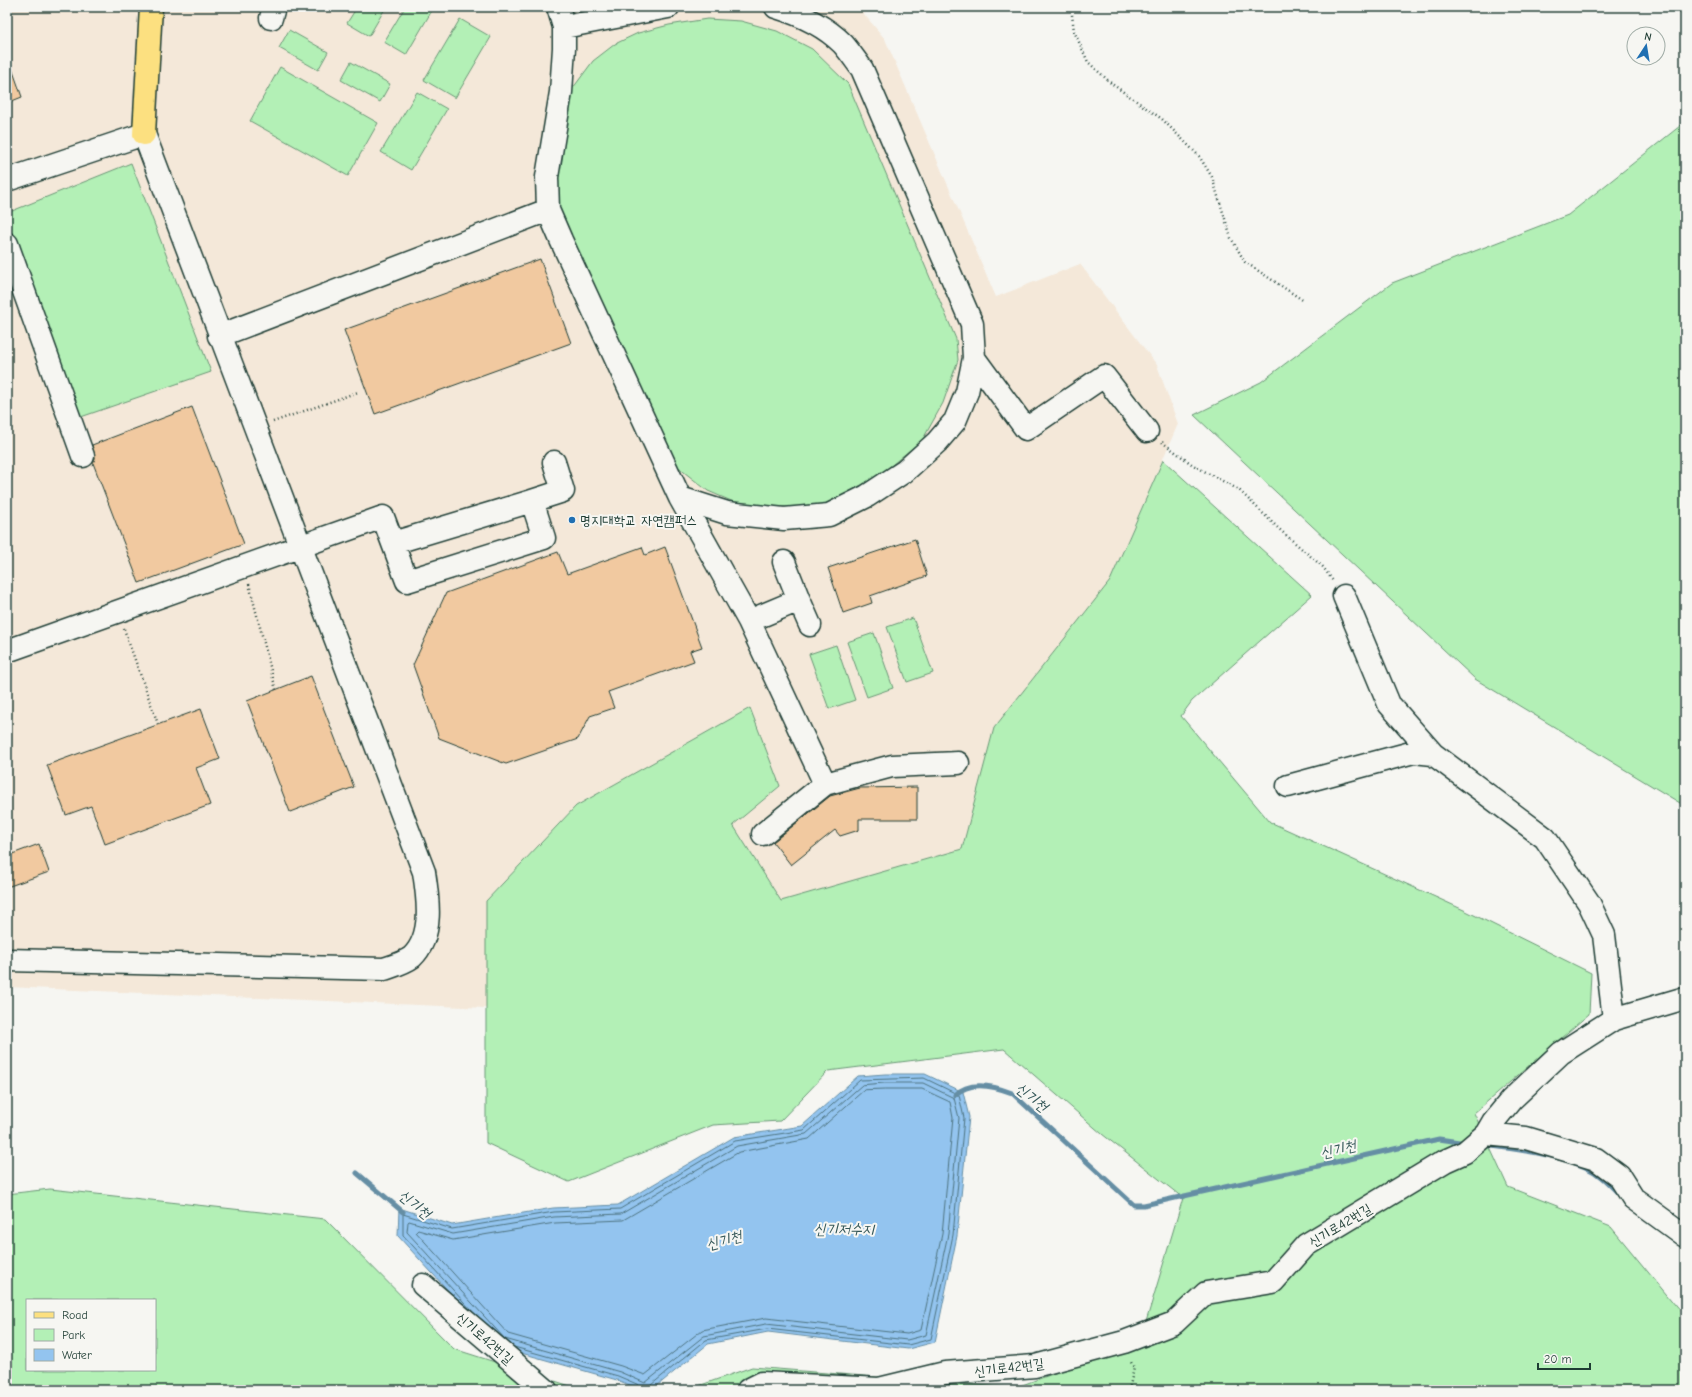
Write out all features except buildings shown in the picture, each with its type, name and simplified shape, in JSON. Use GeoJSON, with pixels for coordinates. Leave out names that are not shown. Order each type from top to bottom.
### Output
{"type":"FeatureCollection","features":[{"type":"Feature","properties":{"kind":"main road"},"geometry":{"type":"LineString","coordinates":[[144,134],[151,7]]}},
{"type":"Feature","properties":{"kind":"street"},"geometry":{"type":"LineString","coordinates":[[668,7],[561,17],[564,48],[561,92],[547,178],[548,210],[680,498],[749,621],[825,784]]}},
{"type":"Feature","properties":{"kind":"street"},"geometry":{"type":"LineString","coordinates":[[680,498],[727,513],[784,519],[829,515],[867,496],[905,470],[937,442],[955,421],[967,392],[974,358],[972,324],[862,69],[842,44],[821,27],[794,13],[776,7]]}},
{"type":"Feature","properties":{"kind":"street"},"geometry":{"type":"LineString","coordinates":[[7,180],[144,134],[219,336],[302,546],[424,872],[430,907],[423,938],[412,956],[398,964],[384,969],[7,960]]}},
{"type":"Feature","properties":{"kind":"street"},"geometry":{"type":"LineString","coordinates":[[219,336],[548,210]]}},
{"type":"Feature","properties":{"kind":"street"},"geometry":{"type":"LineString","coordinates":[[7,244],[83,456]]}},
{"type":"Feature","properties":{"kind":"street"},"geometry":{"type":"LineString","coordinates":[[974,358],[1026,429],[1104,376],[1147,431]]}},
{"type":"Feature","properties":{"kind":"street"},"geometry":{"type":"LineString","coordinates":[[393,543],[564,491],[554,462]]}},
{"type":"Feature","properties":{"kind":"street"},"geometry":{"type":"LineString","coordinates":[[7,651],[383,517],[407,582],[544,538],[532,501]]}},
{"type":"Feature","properties":{"kind":"street"},"geometry":{"type":"LineString","coordinates":[[784,562],[810,625]]}},
{"type":"Feature","properties":{"kind":"street"},"geometry":{"type":"LineString","coordinates":[[1344,596],[1388,704],[1432,754],[1545,838],[1589,904],[1604,935],[1614,1019]]}},
{"type":"Feature","properties":{"kind":"street"},"geometry":{"type":"LineString","coordinates":[[749,621],[799,600]]}},
{"type":"Feature","properties":{"kind":"street"},"geometry":{"type":"LineString","coordinates":[[1288,786],[1414,752],[1432,754]]}},
{"type":"Feature","properties":{"kind":"street"},"geometry":{"type":"LineString","coordinates":[[763,834],[825,784],[892,766],[958,763]]}},
{"type":"Feature","properties":{"kind":"street","name":"신기로42번길"},"geometry":{"type":"LineString","coordinates":[[748,1390],[762,1383],[879,1389],[945,1373],[1035,1366],[1124,1342],[1174,1323],[1206,1293],[1273,1282],[1306,1245],[1445,1161],[1465,1152],[1486,1134],[1493,1122],[1511,1100],[1562,1053],[1614,1019],[1685,998]]}},
{"type":"Feature","properties":{"kind":"street"},"geometry":{"type":"LineString","coordinates":[[1486,1134],[1526,1138],[1596,1159],[1619,1176],[1633,1198],[1685,1236]]}},
{"type":"Feature","properties":{"kind":"street","name":"신기로42번길"},"geometry":{"type":"LineString","coordinates":[[423,1285],[546,1390]]}},
{"type":"Feature","properties":{"kind":"path"},"geometry":{"type":"LineString","coordinates":[[1071,7],[1074,31],[1088,62],[1112,84],[1162,119],[1199,156],[1212,177],[1231,238],[1245,262],[1304,301]]}},
{"type":"Feature","properties":{"kind":"path"},"geometry":{"type":"LineString","coordinates":[[255,428],[358,392]]}},
{"type":"Feature","properties":{"kind":"path"},"geometry":{"type":"LineString","coordinates":[[1147,431],[1193,465],[1240,490],[1279,528],[1323,566],[1344,596]]}},
{"type":"Feature","properties":{"kind":"path"},"geometry":{"type":"LineString","coordinates":[[245,566],[276,690]]}},
{"type":"Feature","properties":{"kind":"path"},"geometry":{"type":"LineString","coordinates":[[118,611],[158,724]]}},
{"type":"Feature","properties":{"kind":"path"},"geometry":{"type":"LineString","coordinates":[[1124,1342],[1119,1350],[1129,1358],[1134,1368],[1129,1390]]}},
{"type":"Feature","properties":{"kind":"shaded area","name":"명지대학교 자연캠퍼스"},"geometry":{"type":"Polygon","coordinates":[[[7,7],[858,7],[885,39],[996,297],[1080,264],[1157,365],[1178,424],[1110,581],[994,728],[962,849],[781,901],[733,825],[780,786],[750,708],[576,806],[486,901],[486,1008],[7,987],[7,7]]]}},
{"type":"Feature","properties":{"kind":"green space"},"geometry":{"type":"Polygon","coordinates":[[[357,7],[386,7],[369,36],[347,23],[357,7]]]}},
{"type":"Feature","properties":{"kind":"green space"},"geometry":{"type":"Polygon","coordinates":[[[405,7],[434,7],[406,55],[384,42],[405,7]]]}},
{"type":"Feature","properties":{"kind":"green space"},"geometry":{"type":"Polygon","coordinates":[[[460,19],[491,37],[455,98],[424,80],[460,19]]]}},
{"type":"Feature","properties":{"kind":"green space"},"geometry":{"type":"Polygon","coordinates":[[[707,19],[741,21],[777,31],[812,49],[848,84],[956,339],[958,360],[943,403],[923,439],[880,475],[827,504],[805,507],[764,507],[736,503],[708,491],[684,472],[660,449],[550,197],[559,120],[573,88],[593,61],[615,44],[638,33],[669,25],[707,19]]]}},
{"type":"Feature","properties":{"kind":"green space"},"geometry":{"type":"Polygon","coordinates":[[[289,30],[328,52],[318,70],[279,48],[289,30]]]}},
{"type":"Feature","properties":{"kind":"green space"},"geometry":{"type":"Polygon","coordinates":[[[351,62],[390,84],[380,102],[341,80],[351,62]]]}},
{"type":"Feature","properties":{"kind":"green space"},"geometry":{"type":"Polygon","coordinates":[[[280,67],[378,123],[348,176],[250,121],[280,67]]]}},
{"type":"Feature","properties":{"kind":"green space"},"geometry":{"type":"Polygon","coordinates":[[[417,92],[447,109],[411,170],[381,152],[417,92]]]}},
{"type":"Feature","properties":{"kind":"green space"},"geometry":{"type":"Polygon","coordinates":[[[1685,122],[1685,806],[1475,679],[1194,415],[1261,382],[1392,283],[1568,215],[1685,122]]]}},
{"type":"Feature","properties":{"kind":"green space"},"geometry":{"type":"Polygon","coordinates":[[[131,163],[211,372],[78,418],[7,229],[7,213],[131,163]]]}},
{"type":"Feature","properties":{"kind":"green space"},"geometry":{"type":"Polygon","coordinates":[[[1163,460],[1312,595],[1192,701],[1181,716],[1270,822],[1466,911],[1591,973],[1589,1014],[1474,1113],[1508,1187],[1611,1227],[1685,1317],[1685,1390],[687,1390],[752,1367],[1014,1388],[1140,1342],[1183,1198],[1102,1134],[1004,1049],[828,1071],[780,1121],[713,1125],[569,1182],[486,1143],[486,901],[576,806],[750,708],[780,786],[733,825],[781,901],[962,849],[994,728],[1110,581],[1163,460]]]}},
{"type":"Feature","properties":{"kind":"green space"},"geometry":{"type":"Polygon","coordinates":[[[913,618],[933,673],[907,682],[887,627],[913,618]]]}},
{"type":"Feature","properties":{"kind":"green space"},"geometry":{"type":"Polygon","coordinates":[[[874,633],[893,688],[867,697],[847,642],[874,633]]]}},
{"type":"Feature","properties":{"kind":"green space"},"geometry":{"type":"Polygon","coordinates":[[[836,645],[855,700],[829,709],[809,654],[836,645]]]}},
{"type":"Feature","properties":{"kind":"green space"},"geometry":{"type":"Polygon","coordinates":[[[50,1189],[325,1219],[454,1349],[583,1390],[7,1390],[7,1194],[50,1189]]]}},
{"type":"Feature","properties":{"kind":"water","name":"신기저수지"},"geometry":{"type":"Polygon","coordinates":[[[925,1074],[963,1092],[969,1117],[957,1236],[935,1342],[908,1349],[768,1332],[708,1344],[652,1390],[642,1390],[617,1380],[500,1347],[398,1236],[399,1208],[452,1225],[553,1208],[618,1205],[734,1137],[802,1126],[858,1076],[925,1074]]]}},
{"type":"Feature","properties":{"kind":"waterway","name":"신기천"},"geometry":{"type":"LineString","coordinates":[[955,1095],[961,1090],[975,1086],[998,1088],[1012,1093],[1134,1205],[1144,1205],[1439,1139],[1466,1143]]}},
{"type":"Feature","properties":{"kind":"waterway","name":"신기천"},"geometry":{"type":"LineString","coordinates":[[1483,1145],[1509,1148],[1573,1162],[1595,1172],[1619,1194]]}},
{"type":"Feature","properties":{"kind":"waterway","name":"신기천"},"geometry":{"type":"LineString","coordinates":[[357,1173],[403,1212]]}},
{"type":"Feature","properties":{"kind":"place","name":"명지대학교 자연캠퍼스"},"geometry":{"type":"Point","coordinates":[572,520]}}]}
